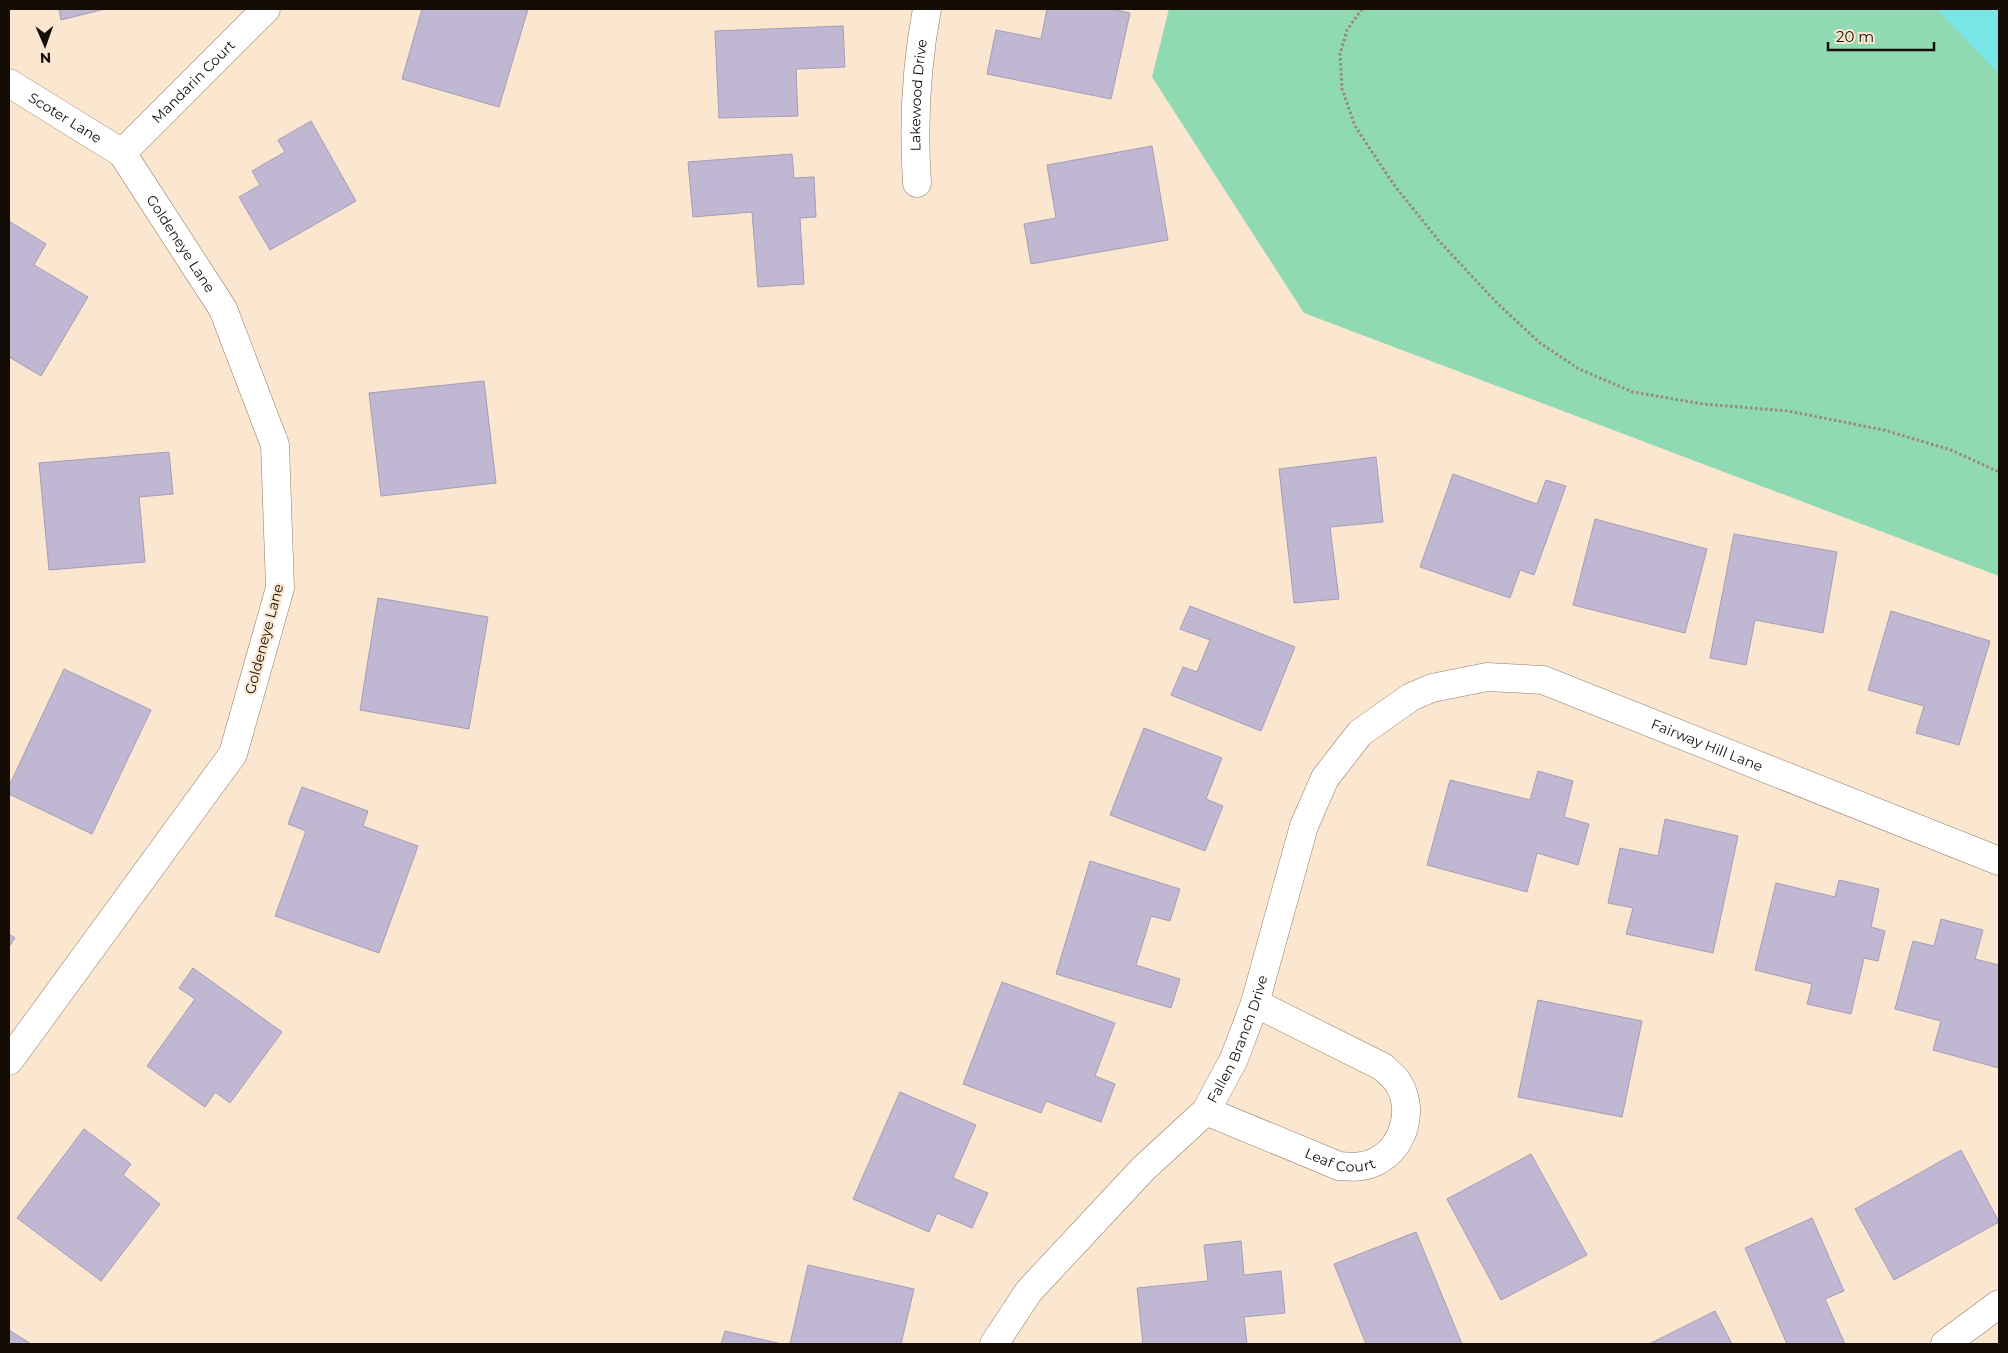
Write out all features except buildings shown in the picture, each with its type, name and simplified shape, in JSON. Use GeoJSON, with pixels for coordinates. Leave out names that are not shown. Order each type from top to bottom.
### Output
{"type":"FeatureCollection","features":[{"type":"Feature","properties":{"kind":"street","name":"Mandarin Court"},"geometry":{"type":"LineString","coordinates":[[122,153],[266,9]]}},
{"type":"Feature","properties":{"kind":"street","name":"Lakewood Drive"},"geometry":{"type":"LineString","coordinates":[[917,183],[914,138],[916,80],[927,9]]}},
{"type":"Feature","properties":{"kind":"street","name":"Scoter Lane"},"geometry":{"type":"LineString","coordinates":[[9,83],[122,153]]}},
{"type":"Feature","properties":{"kind":"street","name":"Goldeneye Lane"},"geometry":{"type":"LineString","coordinates":[[9,1061],[233,754],[280,588],[275,444],[223,309],[122,153]]}},
{"type":"Feature","properties":{"kind":"street","name":"Fairway Hill Lane"},"geometry":{"type":"LineString","coordinates":[[1411,697],[1432,688],[1487,677],[1543,680],[1999,861]]}},
{"type":"Feature","properties":{"kind":"street","name":"Fallen Branch Drive"},"geometry":{"type":"LineString","coordinates":[[994,1344],[1029,1291],[1143,1170],[1206,1111],[1234,1059],[1255,1003],[1304,826],[1325,778],[1360,733],[1411,697]]}},
{"type":"Feature","properties":{"kind":"street","name":"Leaf Court"},"geometry":{"type":"LineString","coordinates":[[1206,1111],[1339,1166],[1358,1167],[1376,1162],[1391,1151],[1402,1135],[1406,1117],[1405,1098],[1397,1081],[1383,1067],[1255,1003]]}},
{"type":"Feature","properties":{"kind":"street"},"geometry":{"type":"LineString","coordinates":[[1946,1344],[1999,1304]]}},
{"type":"Feature","properties":{"kind":"path"},"geometry":{"type":"LineString","coordinates":[[1362,9],[1347,30],[1340,54],[1342,89],[1356,126],[1394,185],[1439,241],[1496,302],[1540,343],[1579,369],[1633,392],[1703,404],[1788,411],[1884,430],[1951,450],[1999,472]]}},
{"type":"Feature","properties":{"kind":"green space"},"geometry":{"type":"Polygon","coordinates":[[[1169,9],[1999,9],[1999,576],[1304,313],[1152,77],[1169,9]]]}},
{"type":"Feature","properties":{"kind":"water"},"geometry":{"type":"Polygon","coordinates":[[[1936,9],[1999,9],[1999,74],[1936,9]]]}}]}
